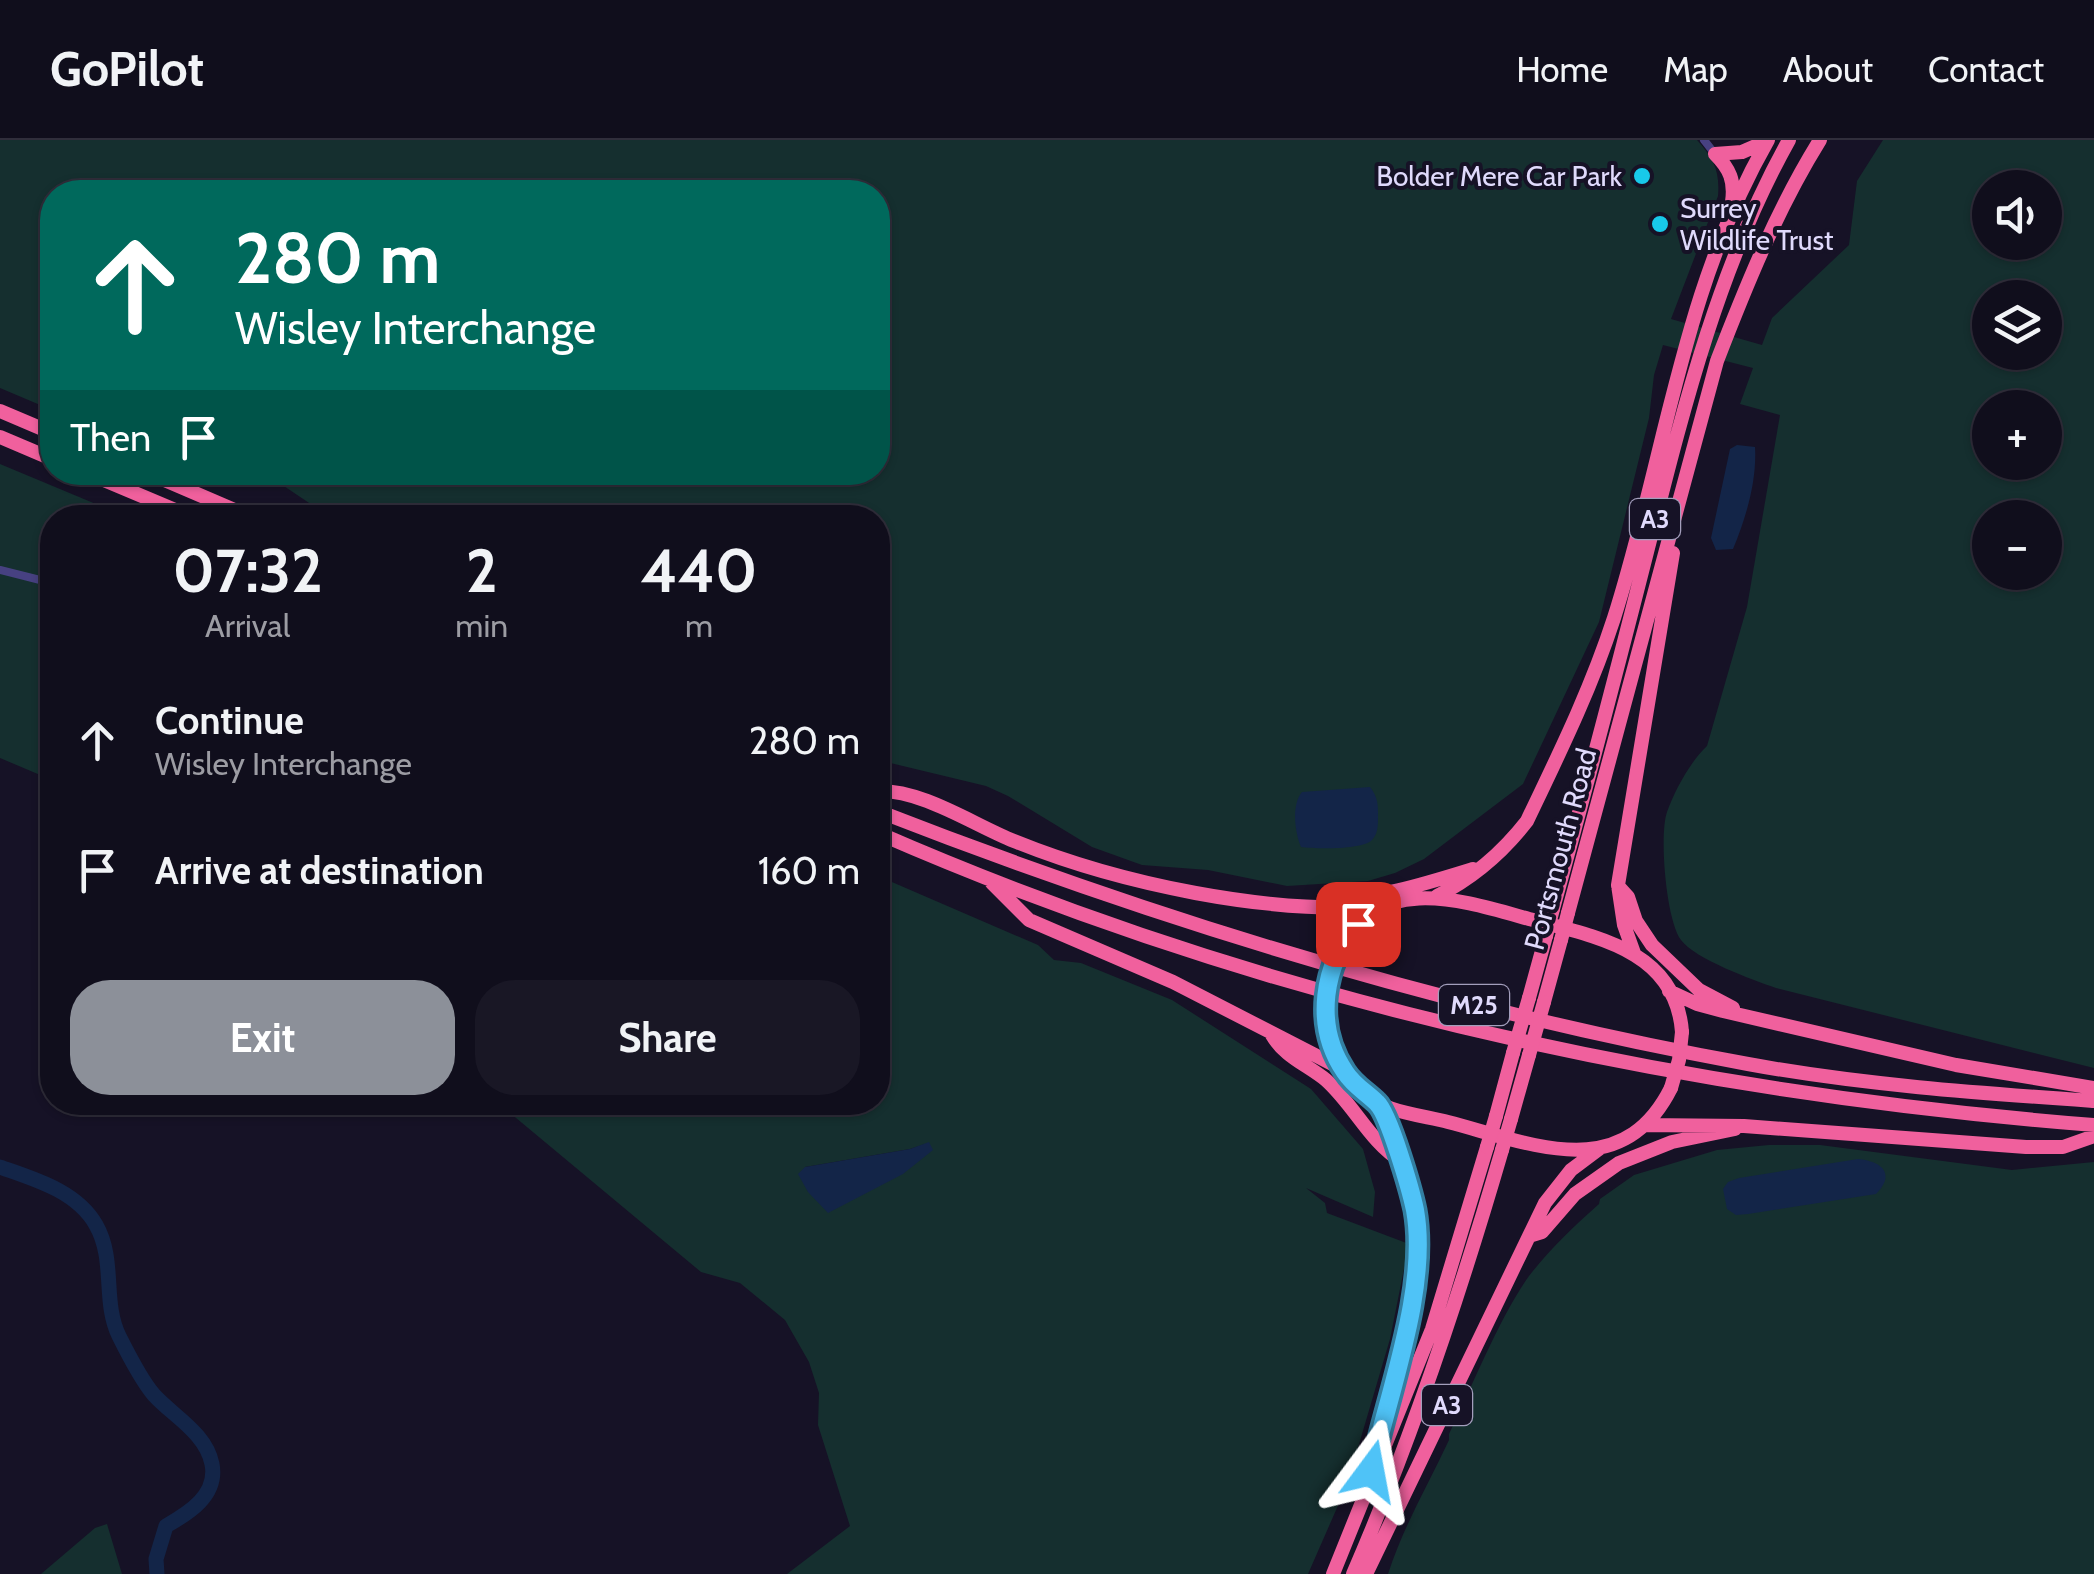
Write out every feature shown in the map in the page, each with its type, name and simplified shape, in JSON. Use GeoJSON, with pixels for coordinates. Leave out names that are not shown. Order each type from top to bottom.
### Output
{"type":"FeatureCollection","features":[{"type":"Feature","properties":{"kind":"highway","name":"A3"},"geometry":{"type":"LineString","coordinates":[[1715,154],[1742,152],[1767,140]]}},
{"type":"Feature","properties":{"kind":"highway","name":"A3"},"geometry":{"type":"LineString","coordinates":[[1437,896],[1471,878],[1527,821],[1577,719],[1625,580],[1685,344],[1729,218],[1767,140]]}},
{"type":"Feature","properties":{"kind":"highway","name":"Portsmouth Road"},"geometry":{"type":"LineString","coordinates":[[1561,911],[1670,463],[1709,326],[1758,195],[1788,140]]}},
{"type":"Feature","properties":{"kind":"highway","name":"Portsmouth Road"},"geometry":{"type":"LineString","coordinates":[[1353,1574],[1409,1436],[1444,1336],[1717,361],[1762,252],[1820,140]]}},
{"type":"Feature","properties":{"kind":"highway","name":"A3"},"geometry":{"type":"LineString","coordinates":[[1715,154],[1725,164],[1734,186],[1729,218]]}},
{"type":"Feature","properties":{"kind":"highway"},"geometry":{"type":"LineString","coordinates":[[0,411],[40,428]]}},
{"type":"Feature","properties":{"kind":"highway"},"geometry":{"type":"LineString","coordinates":[[0,437],[40,454]]}},
{"type":"Feature","properties":{"kind":"highway"},"geometry":{"type":"LineString","coordinates":[[116,485],[163,505]]}},
{"type":"Feature","properties":{"kind":"highway"},"geometry":{"type":"LineString","coordinates":[[176,485],[222,505]]}},
{"type":"Feature","properties":{"kind":"highway","name":"A3"},"geometry":{"type":"LineString","coordinates":[[1634,953],[1624,926],[1618,885],[1668,596],[1674,522]]}},
{"type":"Feature","properties":{"kind":"highway"},"geometry":{"type":"LineString","coordinates":[[890,791],[1014,840],[1127,876],[1294,906],[1348,909],[1437,896],[1608,939],[1634,953],[1658,976],[1677,1008],[1682,1032],[1671,1088],[1644,1125],[1626,1139],[1599,1149],[1562,1151],[1379,1104],[1363,1094],[1344,1070],[1330,1034],[1326,1010],[1329,978],[1339,951],[1358,924],[1383,906]]}},
{"type":"Feature","properties":{"kind":"highway","name":"M25"},"geometry":{"type":"LineString","coordinates":[[890,816],[1038,874],[1188,924],[1364,978],[1548,1024],[1751,1065],[1981,1093],[2094,1101]]}},
{"type":"Feature","properties":{"kind":"highway","name":"M25"},"geometry":{"type":"LineString","coordinates":[[890,837],[992,883],[1342,996],[1488,1035],[1726,1082],[1898,1106],[2094,1125]]}},
{"type":"Feature","properties":{"kind":"highway"},"geometry":{"type":"LineString","coordinates":[[1294,906],[1320,898],[1349,898],[1425,883],[1483,866]]}},
{"type":"Feature","properties":{"kind":"highway","name":"M25"},"geometry":{"type":"LineString","coordinates":[[992,883],[1029,920],[1172,982],[1344,1070]]}},
{"type":"Feature","properties":{"kind":"highway"},"geometry":{"type":"LineString","coordinates":[[1618,885],[1652,945],[1699,990],[1740,1014]]}},
{"type":"Feature","properties":{"kind":"highway"},"geometry":{"type":"LineString","coordinates":[[1668,991],[1697,1004],[1956,1065],[2094,1088]]}},
{"type":"Feature","properties":{"kind":"highway","name":"M25"},"geometry":{"type":"LineString","coordinates":[[1272,1034],[1282,1052],[1325,1080],[1367,1125],[1384,1151],[1402,1162]]}},
{"type":"Feature","properties":{"kind":"highway","name":"A3"},"geometry":{"type":"LineString","coordinates":[[1364,1502],[1416,1275],[1416,1213],[1402,1162],[1379,1104]]}},
{"type":"Feature","properties":{"kind":"highway"},"geometry":{"type":"LineString","coordinates":[[1644,1125],[1744,1126],[2026,1147],[2062,1147],[2094,1136]]}},
{"type":"Feature","properties":{"kind":"highway"},"geometry":{"type":"LineString","coordinates":[[1529,1236],[1542,1232],[1575,1194],[1619,1163],[1672,1142],[1744,1126]]}},
{"type":"Feature","properties":{"kind":"highway","name":"Portsmouth Road"},"geometry":{"type":"LineString","coordinates":[[1334,1574],[1432,1329],[1495,1148]]}},
{"type":"Feature","properties":{"kind":"highway","name":"A3"},"geometry":{"type":"LineString","coordinates":[[1366,1574],[1552,1192],[1571,1170],[1599,1149]]}},
{"type":"Feature","properties":{"kind":"street"},"geometry":{"type":"LineString","coordinates":[[1704,140],[1715,154]]}},
{"type":"Feature","properties":{"kind":"street"},"geometry":{"type":"LineString","coordinates":[[0,570],[40,580]]}},
{"type":"Feature","properties":{"kind":"green space"},"geometry":{"type":"Polygon","coordinates":[[[0,140],[1697,140],[1715,166],[1718,196],[1671,319],[1762,345],[1772,318],[1849,245],[1857,181],[1883,140],[2094,140],[2094,1068],[1776,988],[1699,954],[1681,940],[1676,930],[1665,877],[1667,812],[1679,786],[1707,746],[1747,607],[1780,415],[1740,404],[1753,368],[1663,345],[1599,622],[1523,784],[1424,859],[1395,873],[1368,881],[1287,886],[1208,870],[1142,865],[1092,847],[986,786],[890,763],[890,505],[312,505],[282,485],[890,485],[890,180],[40,180],[40,405],[0,388],[0,140]]]}},
{"type":"Feature","properties":{"kind":"green space"},"geometry":{"type":"Polygon","coordinates":[[[0,464],[40,481],[40,485],[50,485],[98,505],[40,505],[40,775],[0,758],[0,464]]]}},
{"type":"Feature","properties":{"kind":"green space"},"geometry":{"type":"Polygon","coordinates":[[[890,881],[1038,945],[1054,960],[1081,963],[1172,1000],[1311,1089],[1363,1149],[1375,1192],[1373,1217],[1306,1188],[1325,1203],[1327,1213],[1409,1244],[1390,1339],[1347,1485],[1308,1574],[787,1574],[850,1526],[818,1425],[819,1393],[809,1362],[785,1320],[740,1283],[701,1272],[512,1115],[890,1115],[890,881]],[[928,1143],[910,1149],[805,1167],[808,1192],[928,1143]]]}},
{"type":"Feature","properties":{"kind":"green space"},"geometry":{"type":"Polygon","coordinates":[[[1820,1145],[2012,1170],[2094,1162],[2094,1574],[1388,1574],[1497,1332],[1518,1293],[1545,1257],[1600,1199],[1634,1175],[1717,1150],[1820,1145]]]}},
{"type":"Feature","properties":{"kind":"green space"},"geometry":{"type":"Polygon","coordinates":[[[107,1524],[122,1574],[41,1574],[95,1528],[107,1524]]]}},
{"type":"Feature","properties":{"kind":"water"},"geometry":{"type":"Polygon","coordinates":[[[1737,445],[1755,447],[1752,486],[1733,549],[1716,550],[1711,538],[1730,449],[1737,445]]]}},
{"type":"Feature","properties":{"kind":"water"},"geometry":{"type":"Polygon","coordinates":[[[1370,787],[1378,809],[1372,840],[1349,847],[1301,847],[1295,819],[1302,792],[1370,787]]]}},
{"type":"Feature","properties":{"kind":"water"},"geometry":{"type":"Polygon","coordinates":[[[929,1142],[933,1150],[903,1174],[828,1213],[808,1192],[798,1174],[805,1167],[910,1149],[929,1142]]]}},
{"type":"Feature","properties":{"kind":"water"},"geometry":{"type":"Polygon","coordinates":[[[1858,1159],[1874,1162],[1883,1170],[1885,1180],[1876,1194],[1748,1214],[1736,1215],[1727,1209],[1723,1189],[1728,1182],[1858,1159]]]}},
{"type":"Feature","properties":{"kind":"waterway"},"geometry":{"type":"LineString","coordinates":[[0,1167],[54,1188],[88,1213],[106,1252],[114,1323],[135,1367],[149,1389],[196,1434],[209,1453],[211,1485],[200,1502],[166,1526],[156,1559],[157,1574]]}},
{"type":"Feature","properties":{"kind":"place","name":"Bolder Mere Car Park"},"geometry":{"type":"Point","coordinates":[1642,176]}},
{"type":"Feature","properties":{"kind":"place","name":"Surrey Wildlife Trust"},"geometry":{"type":"Point","coordinates":[1660,224]}},
{"type":"Feature","properties":{"kind":"route"},"geometry":{"type":"LineString","coordinates":[[1358,924],[1332,964],[1326,994],[1327,1025],[1344,1070],[1363,1094],[1379,1104],[1407,1179],[1417,1234],[1412,1299],[1371,1471]]}}]}
